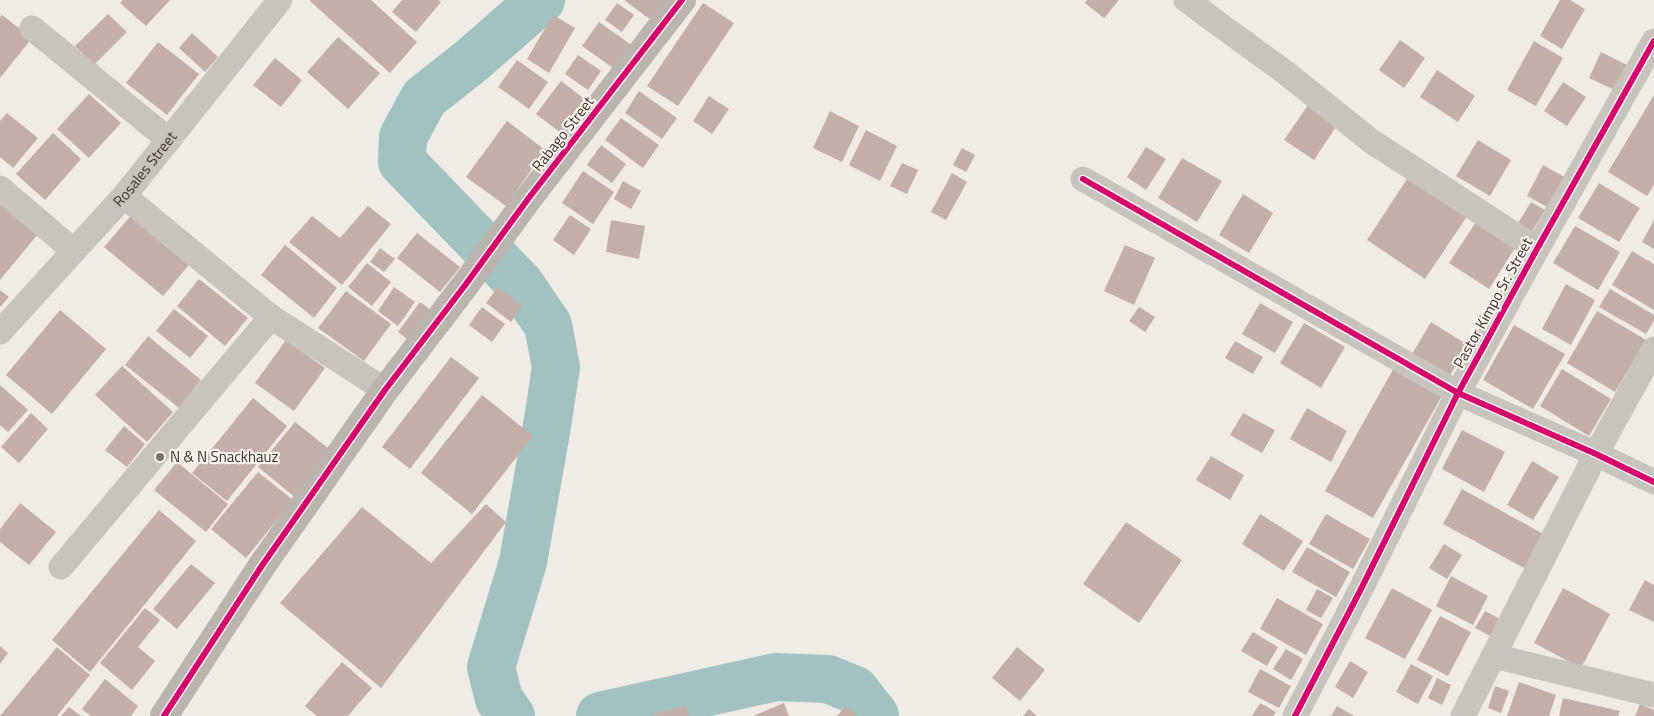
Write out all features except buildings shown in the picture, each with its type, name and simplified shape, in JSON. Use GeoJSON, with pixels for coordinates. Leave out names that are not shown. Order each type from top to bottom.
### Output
{"type":"FeatureCollection","features":[{"type":"Feature","properties":{"kind":"street","name":"Rosales Street"},"geometry":{"type":"LineString","coordinates":[[0,332],[124,196],[280,0]]}},
{"type":"Feature","properties":{"kind":"street","name":"Rabago Street"},"geometry":{"type":"LineString","coordinates":[[164,716],[261,568],[385,390],[528,199],[682,0]]}},
{"type":"Feature","properties":{"kind":"street"},"geometry":{"type":"LineString","coordinates":[[1186,0],[1286,73],[1370,141],[1537,249]]}},
{"type":"Feature","properties":{"kind":"street"},"geometry":{"type":"LineString","coordinates":[[32,28],[168,140]]}},
{"type":"Feature","properties":{"kind":"street","name":"Pastor Kimpo Sr. Street"},"geometry":{"type":"LineString","coordinates":[[1295,716],[1360,591],[1458,394],[1654,41]]}},
{"type":"Feature","properties":{"kind":"street"},"geometry":{"type":"LineString","coordinates":[[1083,179],[1458,394],[1596,454],[1654,482]]}},
{"type":"Feature","properties":{"kind":"street"},"geometry":{"type":"LineString","coordinates":[[0,188],[74,251]]}},
{"type":"Feature","properties":{"kind":"street"},"geometry":{"type":"LineString","coordinates":[[124,196],[270,317],[385,390]]}},
{"type":"Feature","properties":{"kind":"street"},"geometry":{"type":"LineString","coordinates":[[61,566],[270,317]]}},
{"type":"Feature","properties":{"kind":"street"},"geometry":{"type":"LineString","coordinates":[[1463,716],[1596,454],[1654,349]]}},
{"type":"Feature","properties":{"kind":"street"},"geometry":{"type":"LineString","coordinates":[[1494,656],[1654,695]]}},
{"type":"Feature","properties":{"kind":"waterway"},"geometry":{"type":"LineString","coordinates":[[511,716],[499,699],[491,667],[523,562],[556,367],[548,325],[520,284],[402,162],[403,137],[424,98],[471,61],[541,0]]}},
{"type":"Feature","properties":{"kind":"waterway"},"geometry":{"type":"LineString","coordinates":[[600,716],[776,677],[828,679],[855,690],[875,716]]}},
{"type":"Feature","properties":{"kind":"cycle path"},"geometry":{"type":"LineString","coordinates":[[164,716],[261,567],[385,390],[528,199],[682,0]]}},
{"type":"Feature","properties":{"kind":"cycle path"},"geometry":{"type":"LineString","coordinates":[[1295,716],[1360,591],[1458,393],[1654,41]]}},
{"type":"Feature","properties":{"kind":"cycle path"},"geometry":{"type":"LineString","coordinates":[[1083,179],[1458,393],[1596,454],[1654,482]]}},
{"type":"Feature","properties":{"kind":"place","name":"N & N Snackhauz"},"geometry":{"type":"Point","coordinates":[160,457]}}]}
